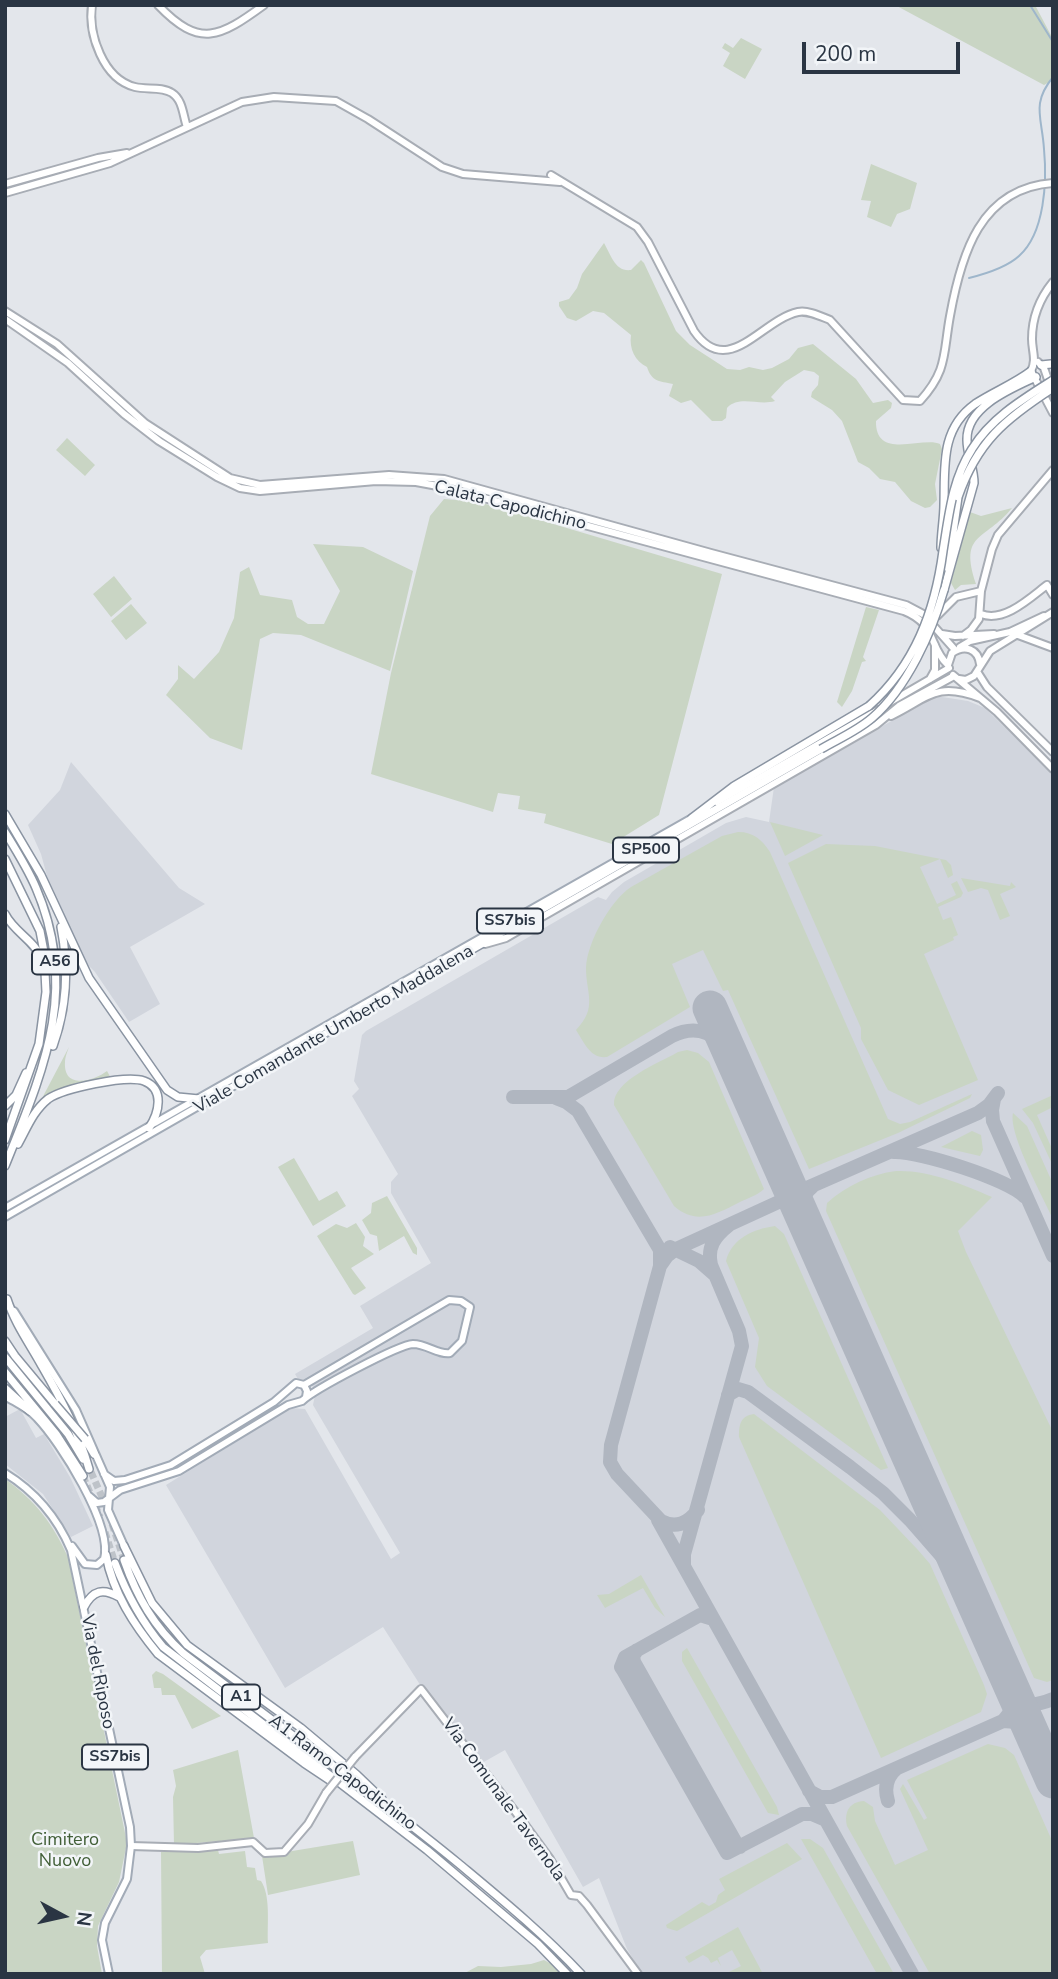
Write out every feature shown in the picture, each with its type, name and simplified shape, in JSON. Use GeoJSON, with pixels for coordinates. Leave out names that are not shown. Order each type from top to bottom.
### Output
{"type":"FeatureCollection","features":[{"type":"Feature","properties":{"kind":"highway"},"geometry":{"type":"LineString","coordinates":[[941,565],[943,464],[952,430],[974,405],[1035,370],[1051,364]]}},
{"type":"Feature","properties":{"kind":"highway"},"geometry":{"type":"LineString","coordinates":[[944,590],[974,483],[967,443],[970,423],[981,408],[1035,370]]}},
{"type":"Feature","properties":{"kind":"highway","name":"SP500"},"geometry":{"type":"LineString","coordinates":[[692,818],[734,786],[869,706],[897,677],[916,646],[931,612],[952,495],[971,449],[987,429],[1006,412],[1053,380]]}},
{"type":"Feature","properties":{"kind":"highway","name":"SP500"},"geometry":{"type":"LineString","coordinates":[[471,950],[865,723],[884,705],[916,660],[927,639],[944,590],[958,497],[977,453],[992,433],[1010,417],[1053,388]]}},
{"type":"Feature","properties":{"kind":"highway"},"geometry":{"type":"LineString","coordinates":[[5,814],[34,864],[89,978],[167,1090],[178,1097],[199,1099]]}},
{"type":"Feature","properties":{"kind":"highway"},"geometry":{"type":"LineString","coordinates":[[5,829],[34,864]]}},
{"type":"Feature","properties":{"kind":"highway","name":"A56"},"geometry":{"type":"LineString","coordinates":[[5,829],[35,886],[46,916],[56,982],[54,1018],[39,1079],[5,1166]]}},
{"type":"Feature","properties":{"kind":"highway","name":"A56"},"geometry":{"type":"LineString","coordinates":[[5,859],[40,931],[46,971],[45,1011],[39,1044],[5,1140]]}},
{"type":"Feature","properties":{"kind":"highway"},"geometry":{"type":"LineString","coordinates":[[39,1079],[57,1035],[65,995],[65,950],[55,906]]}},
{"type":"Feature","properties":{"kind":"highway"},"geometry":{"type":"LineString","coordinates":[[5,914],[12,925],[38,950],[46,971]]}},
{"type":"Feature","properties":{"kind":"highway"},"geometry":{"type":"LineString","coordinates":[[5,1105],[16,1095],[39,1044]]}},
{"type":"Feature","properties":{"kind":"highway"},"geometry":{"type":"LineString","coordinates":[[5,1166],[36,1112],[56,1094],[72,1088],[133,1080],[147,1083],[155,1090],[158,1103],[156,1117],[149,1128]]}},
{"type":"Feature","properties":{"kind":"highway"},"geometry":{"type":"LineString","coordinates":[[5,1357],[68,1434],[90,1471],[60,1398],[16,1323],[6,1298]]}},
{"type":"Feature","properties":{"kind":"highway"},"geometry":{"type":"LineString","coordinates":[[5,1340],[15,1356],[85,1439],[94,1454]]}},
{"type":"Feature","properties":{"kind":"highway"},"geometry":{"type":"LineString","coordinates":[[5,1372],[56,1434],[83,1476]]}},
{"type":"Feature","properties":{"kind":"highway"},"geometry":{"type":"LineString","coordinates":[[5,1388],[30,1411]]}},
{"type":"Feature","properties":{"kind":"highway"},"geometry":{"type":"LineString","coordinates":[[124,1546],[152,1603],[175,1633],[195,1652],[331,1754],[376,1792],[389,1808]]}},
{"type":"Feature","properties":{"kind":"highway"},"geometry":{"type":"LineString","coordinates":[[106,1555],[119,1597],[144,1637],[172,1666],[304,1763],[358,1795]]}},
{"type":"Feature","properties":{"kind":"highway","name":"A1 Ramo Capodichino"},"geometry":{"type":"LineString","coordinates":[[124,1560],[145,1608],[169,1640],[183,1653],[389,1808],[502,1900],[560,1952],[580,1974]]}},
{"type":"Feature","properties":{"kind":"highway","name":"A1 Ramo Capodichino"},"geometry":{"type":"LineString","coordinates":[[115,1563],[134,1607],[163,1647],[358,1795],[513,1922],[567,1974]]}},
{"type":"Feature","properties":{"kind":"highway"},"geometry":{"type":"LineString","coordinates":[[84,1607],[89,1597],[97,1592],[105,1591],[119,1597]]}},
{"type":"Feature","properties":{"kind":"main road"},"geometry":{"type":"LineString","coordinates":[[92,5],[91,18],[96,43],[113,73],[133,87],[174,94],[181,103],[187,127]]}},
{"type":"Feature","properties":{"kind":"main road"},"geometry":{"type":"LineString","coordinates":[[158,5],[175,22],[191,32],[203,34],[230,29],[264,5]]}},
{"type":"Feature","properties":{"kind":"main road"},"geometry":{"type":"LineString","coordinates":[[5,193],[129,153],[242,102],[296,97],[336,101],[442,167],[478,177],[549,179],[565,184],[637,227],[648,242],[694,331],[703,342],[717,349],[730,351],[748,342],[773,323],[800,312],[816,314],[830,320],[902,400],[910,402],[920,401],[932,387],[942,368],[950,317],[967,249],[974,233],[995,206],[1022,190],[1039,184],[1053,183]]}},
{"type":"Feature","properties":{"kind":"main road"},"geometry":{"type":"LineString","coordinates":[[5,184],[102,161]]}},
{"type":"Feature","properties":{"kind":"main road"},"geometry":{"type":"LineString","coordinates":[[1053,282],[1041,299],[1032,335],[1035,370],[1053,413]]}},
{"type":"Feature","properties":{"kind":"main road","name":"Calata Capodichino"},"geometry":{"type":"LineString","coordinates":[[5,311],[57,345],[103,391]]}},
{"type":"Feature","properties":{"kind":"main road","name":"Calata Capodichino"},"geometry":{"type":"LineString","coordinates":[[5,319],[39,341],[161,438],[230,478],[260,488],[356,480],[443,483],[904,611],[926,626],[949,667]]}},
{"type":"Feature","properties":{"kind":"main road"},"geometry":{"type":"LineString","coordinates":[[1035,370],[1053,394]]}},
{"type":"Feature","properties":{"kind":"main road"},"geometry":{"type":"LineString","coordinates":[[963,636],[974,627],[981,614],[981,591],[998,535],[1053,470]]}},
{"type":"Feature","properties":{"kind":"main road","name":"Calata Capodichino"},"geometry":{"type":"LineString","coordinates":[[710,557],[896,601],[919,611],[957,650]]}},
{"type":"Feature","properties":{"kind":"main road"},"geometry":{"type":"LineString","coordinates":[[981,614],[994,616],[1016,608],[1047,585],[1053,595]]}},
{"type":"Feature","properties":{"kind":"main road"},"geometry":{"type":"LineString","coordinates":[[932,623],[956,597],[981,591]]}},
{"type":"Feature","properties":{"kind":"main road"},"geometry":{"type":"LineString","coordinates":[[1051,613],[1004,634],[970,641],[950,656],[949,667],[956,677],[1053,769]]}},
{"type":"Feature","properties":{"kind":"main road"},"geometry":{"type":"LineString","coordinates":[[1051,613],[990,651],[980,664],[978,673],[987,687],[1053,752]]}},
{"type":"Feature","properties":{"kind":"main road"},"geometry":{"type":"LineString","coordinates":[[940,633],[950,636],[1004,634]]}},
{"type":"Feature","properties":{"kind":"main road"},"geometry":{"type":"LineString","coordinates":[[1017,635],[1053,648]]}},
{"type":"Feature","properties":{"kind":"main road"},"geometry":{"type":"LineString","coordinates":[[929,680],[934,670],[935,643]]}},
{"type":"Feature","properties":{"kind":"main road"},"geometry":{"type":"LineString","coordinates":[[957,650],[973,650],[980,664]]}},
{"type":"Feature","properties":{"kind":"main road","name":"Viale Comandante Umberto Maddalena"},"geometry":{"type":"LineString","coordinates":[[5,1217],[949,667]]}},
{"type":"Feature","properties":{"kind":"main road"},"geometry":{"type":"LineString","coordinates":[[956,677],[966,680],[978,673]]}},
{"type":"Feature","properties":{"kind":"main road","name":"Viale Comandante Umberto Maddalena"},"geometry":{"type":"LineString","coordinates":[[330,1028],[471,950],[510,936],[882,720],[899,706],[956,677]]}},
{"type":"Feature","properties":{"kind":"main road"},"geometry":{"type":"LineString","coordinates":[[882,720],[939,691],[955,691],[982,699]]}},
{"type":"Feature","properties":{"kind":"main road","name":"Viale Comandante Umberto Maddalena"},"geometry":{"type":"LineString","coordinates":[[5,1208],[199,1099],[266,1065]]}},
{"type":"Feature","properties":{"kind":"main road"},"geometry":{"type":"LineString","coordinates":[[6,1298],[76,1410],[111,1490],[108,1510],[124,1546]]}},
{"type":"Feature","properties":{"kind":"main road"},"geometry":{"type":"LineString","coordinates":[[89,1496],[97,1503],[104,1502],[120,1490],[179,1471],[297,1402],[402,1346],[423,1345],[443,1354],[450,1353],[462,1341],[470,1307],[457,1300],[449,1300],[304,1385],[296,1384],[289,1392],[171,1465],[125,1480],[114,1481],[103,1474]]}},
{"type":"Feature","properties":{"kind":"main road"},"geometry":{"type":"LineString","coordinates":[[304,1385],[306,1397]]}},
{"type":"Feature","properties":{"kind":"main road"},"geometry":{"type":"LineString","coordinates":[[289,1392],[297,1402]]}},
{"type":"Feature","properties":{"kind":"main road"},"geometry":{"type":"LineString","coordinates":[[5,1396],[30,1411],[58,1444],[89,1496],[101,1530],[106,1555],[100,1563],[85,1564],[66,1539]]}},
{"type":"Feature","properties":{"kind":"main road","name":"Via del Riposo"},"geometry":{"type":"LineString","coordinates":[[5,1473],[36,1495],[52,1515],[74,1560],[130,1828],[127,1879],[105,1923],[102,1940],[109,1974]]}},
{"type":"Feature","properties":{"kind":"main road"},"geometry":{"type":"LineString","coordinates":[[101,1530],[100,1525],[104,1521],[110,1521],[114,1525]]}},
{"type":"Feature","properties":{"kind":"main road","name":"Via Comunale Tavernola"},"geometry":{"type":"LineString","coordinates":[[131,1846],[198,1848],[253,1842],[265,1853],[284,1852],[308,1824],[326,1793],[355,1757],[421,1689],[517,1814],[553,1864],[571,1895],[579,1896],[587,1905],[638,1974]]}},
{"type":"Feature","properties":{"kind":"shaded area"},"geometry":{"type":"Polygon","coordinates":[[[936,696],[968,701],[985,708],[1053,774],[1053,1974],[642,1974],[627,1949],[599,1878],[583,1887],[505,1750],[482,1763],[426,1694],[383,1627],[285,1688],[166,1485],[291,1408],[305,1409],[391,1559],[400,1553],[313,1405],[313,1387],[308,1381],[298,1379],[295,1374],[373,1328],[360,1306],[431,1263],[391,1193],[391,1182],[398,1174],[352,1096],[359,1089],[354,1081],[362,1035],[598,897],[606,900],[624,882],[726,823],[746,817],[769,822],[774,787],[936,696]]]}},
{"type":"Feature","properties":{"kind":"shaded area"},"geometry":{"type":"Polygon","coordinates":[[[71,762],[179,888],[205,904],[130,947],[160,1004],[129,1022],[87,964],[47,876],[28,825],[60,790],[71,762]]]}},
{"type":"Feature","properties":{"kind":"shaded area"},"geometry":{"type":"Polygon","coordinates":[[[20,1409],[36,1438],[44,1434],[70,1477],[93,1526],[71,1537],[43,1494],[5,1464],[5,1417],[20,1409]]]}},
{"type":"Feature","properties":{"kind":"green space"},"geometry":{"type":"Polygon","coordinates":[[[895,5],[1035,5],[1053,39],[1053,80],[1044,85],[895,5]]]}},
{"type":"Feature","properties":{"kind":"green space"},"geometry":{"type":"Polygon","coordinates":[[[741,38],[762,49],[745,79],[723,66],[730,53],[722,48],[725,43],[733,48],[741,38]]]}},
{"type":"Feature","properties":{"kind":"green space"},"geometry":{"type":"Polygon","coordinates":[[[871,164],[917,183],[910,209],[897,214],[891,227],[867,217],[871,201],[861,200],[871,164]]]}},
{"type":"Feature","properties":{"kind":"green space"},"geometry":{"type":"Polygon","coordinates":[[[604,243],[614,262],[621,268],[631,270],[641,260],[644,263],[676,331],[690,345],[727,369],[772,368],[789,359],[798,348],[813,344],[856,379],[873,403],[888,400],[892,403],[891,408],[876,421],[878,433],[883,440],[891,444],[940,444],[942,449],[935,484],[937,500],[925,508],[911,501],[895,482],[880,479],[858,462],[842,421],[832,410],[811,397],[818,385],[819,376],[814,372],[804,370],[785,382],[771,397],[775,401],[737,402],[727,408],[726,418],[712,421],[691,400],[681,403],[669,396],[673,384],[654,378],[634,354],[631,335],[604,313],[593,311],[576,321],[567,318],[559,302],[569,299],[582,274],[604,243]]]}},
{"type":"Feature","properties":{"kind":"green space"},"geometry":{"type":"Polygon","coordinates":[[[67,438],[95,465],[85,476],[56,450],[67,438]]]}},
{"type":"Feature","properties":{"kind":"green space"},"geometry":{"type":"Polygon","coordinates":[[[444,499],[479,502],[722,574],[659,815],[612,844],[544,823],[546,814],[518,809],[520,796],[498,793],[493,812],[371,774],[391,673],[430,516],[444,499]]]}},
{"type":"Feature","properties":{"kind":"green space"},"geometry":{"type":"Polygon","coordinates":[[[1012,508],[977,539],[973,546],[971,555],[976,584],[961,585],[955,590],[951,583],[970,512],[981,516],[1012,508]]]}},
{"type":"Feature","properties":{"kind":"green space"},"geometry":{"type":"Polygon","coordinates":[[[313,544],[363,547],[413,571],[390,671],[301,635],[273,633],[260,639],[242,750],[210,738],[166,695],[178,679],[178,665],[194,679],[219,652],[234,618],[240,572],[249,567],[260,595],[292,600],[297,617],[308,624],[324,624],[340,591],[313,544]]]}},
{"type":"Feature","properties":{"kind":"green space"},"geometry":{"type":"Polygon","coordinates":[[[114,576],[132,599],[111,617],[93,594],[114,576]]]}},
{"type":"Feature","properties":{"kind":"green space"},"geometry":{"type":"Polygon","coordinates":[[[131,604],[147,623],[126,640],[111,621],[131,604]]]}},
{"type":"Feature","properties":{"kind":"green space"},"geometry":{"type":"Polygon","coordinates":[[[866,607],[879,610],[863,657],[866,661],[862,662],[852,691],[842,707],[837,702],[866,607]]]}},
{"type":"Feature","properties":{"kind":"green space"},"geometry":{"type":"Polygon","coordinates":[[[770,822],[823,835],[785,856],[770,822]]]}},
{"type":"Feature","properties":{"kind":"green space"},"geometry":{"type":"Polygon","coordinates":[[[738,832],[749,833],[757,838],[770,852],[888,1119],[900,1124],[910,1122],[972,1094],[970,1098],[898,1133],[809,1169],[728,990],[723,991],[703,950],[672,964],[690,1007],[607,1057],[596,1055],[588,1049],[576,1030],[583,1022],[589,1007],[587,958],[595,934],[608,911],[631,887],[722,836],[738,832]]]}},
{"type":"Feature","properties":{"kind":"green space"},"geometry":{"type":"Polygon","coordinates":[[[826,844],[875,846],[946,860],[951,865],[953,875],[948,878],[940,859],[920,867],[937,904],[956,895],[951,884],[957,881],[963,893],[961,897],[938,907],[943,920],[951,917],[958,935],[953,937],[954,940],[924,954],[978,1080],[919,1105],[888,1090],[861,1039],[861,1028],[788,863],[826,844]]]}},
{"type":"Feature","properties":{"kind":"green space"},"geometry":{"type":"Polygon","coordinates":[[[961,878],[1010,886],[1011,882],[1016,887],[1000,894],[1010,916],[1000,920],[988,890],[981,888],[968,892],[961,878]]]}},
{"type":"Feature","properties":{"kind":"green space"},"geometry":{"type":"Polygon","coordinates":[[[69,1047],[65,1062],[69,1077],[80,1081],[87,1080],[107,1071],[112,1080],[65,1089],[39,1104],[69,1047]]]}},
{"type":"Feature","properties":{"kind":"green space"},"geometry":{"type":"Polygon","coordinates":[[[687,1050],[698,1053],[709,1062],[764,1189],[723,1210],[699,1217],[691,1216],[674,1206],[614,1105],[615,1096],[628,1081],[649,1067],[687,1050]]]}},
{"type":"Feature","properties":{"kind":"green space"},"geometry":{"type":"Polygon","coordinates":[[[1053,1095],[1053,1107],[1037,1115],[1053,1151],[1053,1166],[1033,1123],[1022,1109],[1053,1095]]]}},
{"type":"Feature","properties":{"kind":"green space"},"geometry":{"type":"Polygon","coordinates":[[[1013,1113],[1027,1126],[1053,1184],[1053,1219],[1021,1150],[1013,1113]]]}},
{"type":"Feature","properties":{"kind":"green space"},"geometry":{"type":"Polygon","coordinates":[[[972,1131],[981,1135],[983,1150],[980,1156],[941,1147],[972,1131]]]}},
{"type":"Feature","properties":{"kind":"green space"},"geometry":{"type":"Polygon","coordinates":[[[294,1158],[319,1201],[337,1191],[346,1206],[313,1226],[278,1167],[294,1158]]]}},
{"type":"Feature","properties":{"kind":"green space"},"geometry":{"type":"Polygon","coordinates":[[[896,1171],[933,1175],[992,1197],[958,1231],[1053,1432],[1053,1680],[1047,1682],[1034,1678],[826,1211],[827,1203],[851,1186],[877,1175],[896,1171]]]}},
{"type":"Feature","properties":{"kind":"green space"},"geometry":{"type":"Polygon","coordinates":[[[387,1196],[417,1248],[417,1255],[413,1253],[404,1236],[379,1251],[377,1236],[370,1234],[362,1220],[371,1213],[372,1203],[387,1196]]]}},
{"type":"Feature","properties":{"kind":"green space"},"geometry":{"type":"Polygon","coordinates":[[[356,1223],[365,1237],[363,1246],[374,1254],[351,1268],[366,1288],[355,1295],[317,1236],[336,1224],[347,1228],[356,1223]]]}},
{"type":"Feature","properties":{"kind":"green space"},"geometry":{"type":"Polygon","coordinates":[[[775,1226],[784,1234],[888,1468],[881,1470],[767,1386],[755,1367],[759,1338],[726,1261],[733,1246],[745,1236],[775,1226]]]}},
{"type":"Feature","properties":{"kind":"green space"},"geometry":{"type":"Polygon","coordinates":[[[754,1414],[880,1510],[930,1564],[984,1685],[987,1694],[981,1712],[881,1758],[739,1437],[741,1422],[754,1414]]]}},
{"type":"Feature","properties":{"kind":"green space","name":"Cimitero Nuovo"},"geometry":{"type":"Polygon","coordinates":[[[5,1479],[42,1513],[68,1557],[127,1843],[119,1882],[98,1926],[97,1946],[102,1974],[5,1974],[5,1479]]]}},
{"type":"Feature","properties":{"kind":"green space"},"geometry":{"type":"Polygon","coordinates":[[[641,1575],[665,1617],[655,1608],[643,1588],[605,1608],[597,1595],[609,1594],[641,1575]]]}},
{"type":"Feature","properties":{"kind":"green space"},"geometry":{"type":"Polygon","coordinates":[[[687,1648],[777,1807],[779,1815],[768,1813],[682,1661],[682,1652],[687,1648]]]}},
{"type":"Feature","properties":{"kind":"green space"},"geometry":{"type":"Polygon","coordinates":[[[156,1671],[221,1716],[192,1729],[175,1695],[162,1695],[161,1688],[154,1688],[152,1675],[156,1671]]]}},
{"type":"Feature","properties":{"kind":"green space"},"geometry":{"type":"Polygon","coordinates":[[[988,1744],[1005,1748],[1014,1755],[1053,1843],[1053,1974],[930,1974],[847,1826],[846,1816],[851,1806],[864,1801],[873,1807],[875,1821],[895,1865],[928,1850],[900,1789],[903,1784],[924,1820],[927,1818],[907,1780],[988,1744]]]}},
{"type":"Feature","properties":{"kind":"green space"},"geometry":{"type":"Polygon","coordinates":[[[238,1750],[254,1838],[174,1845],[173,1797],[176,1786],[173,1770],[238,1750]]]}},
{"type":"Feature","properties":{"kind":"green space"},"geometry":{"type":"Polygon","coordinates":[[[801,1839],[810,1839],[823,1848],[894,1974],[877,1974],[801,1839]]]}},
{"type":"Feature","properties":{"kind":"green space"},"geometry":{"type":"Polygon","coordinates":[[[353,1841],[360,1875],[268,1895],[262,1856],[353,1841]]]}},
{"type":"Feature","properties":{"kind":"green space"},"geometry":{"type":"Polygon","coordinates":[[[787,1843],[802,1859],[677,1931],[667,1928],[666,1925],[702,1902],[709,1906],[716,1902],[718,1895],[725,1890],[719,1879],[787,1843]]]}},
{"type":"Feature","properties":{"kind":"green space"},"geometry":{"type":"Polygon","coordinates":[[[218,1850],[219,1854],[245,1851],[247,1867],[255,1868],[257,1880],[261,1881],[266,1894],[268,1943],[206,1950],[200,1957],[205,1974],[162,1974],[161,1852],[218,1850]]]}},
{"type":"Feature","properties":{"kind":"green space"},"geometry":{"type":"Polygon","coordinates":[[[738,1927],[763,1974],[725,1974],[741,1966],[732,1950],[718,1958],[721,1966],[717,1960],[711,1963],[703,1955],[689,1963],[685,1957],[738,1927]]]}},
{"type":"Feature","properties":{"kind":"green space"},"geometry":{"type":"Polygon","coordinates":[[[544,1960],[562,1974],[463,1974],[478,1966],[501,1967],[544,1960]]]}},
{"type":"Feature","properties":{"kind":"waterway"},"geometry":{"type":"LineString","coordinates":[[1030,5],[1053,42]]}},
{"type":"Feature","properties":{"kind":"waterway"},"geometry":{"type":"LineString","coordinates":[[969,278],[995,270],[1014,260],[1028,246],[1034,234],[1042,206],[1045,176],[1039,111],[1042,95],[1053,77]]}},
{"type":"Feature","properties":{"kind":"taxiway"},"geometry":{"type":"LineString","coordinates":[[513,1097],[568,1097],[682,1032],[707,1033],[721,1043],[732,1059]]}},
{"type":"Feature","properties":{"kind":"taxiway"},"geometry":{"type":"LineString","coordinates":[[784,1176],[796,1189],[807,1188],[978,1113],[989,1105],[998,1093]]}},
{"type":"Feature","properties":{"kind":"taxiway"},"geometry":{"type":"LineString","coordinates":[[556,1098],[578,1111],[660,1250],[660,1266],[611,1445],[610,1462],[617,1474],[661,1521],[681,1523],[698,1510]]}},
{"type":"Feature","properties":{"kind":"taxiway"},"geometry":{"type":"LineString","coordinates":[[994,1099],[993,1121],[1053,1256]]}},
{"type":"Feature","properties":{"kind":"taxiway"},"geometry":{"type":"LineString","coordinates":[[894,1152],[923,1156],[962,1167],[1001,1182],[1025,1197]]}},
{"type":"Feature","properties":{"kind":"taxiway"},"geometry":{"type":"LineString","coordinates":[[660,1266],[676,1249],[783,1200],[787,1188],[784,1176]]}},
{"type":"Feature","properties":{"kind":"taxiway"},"geometry":{"type":"LineString","coordinates":[[807,1228],[802,1201],[813,1186]]}},
{"type":"Feature","properties":{"kind":"taxiway"},"geometry":{"type":"LineString","coordinates":[[684,1566],[684,1554],[742,1346],[739,1331],[710,1259],[713,1243],[729,1225]]}},
{"type":"Feature","properties":{"kind":"taxiway"},"geometry":{"type":"LineString","coordinates":[[670,1247],[699,1261],[715,1275]]}},
{"type":"Feature","properties":{"kind":"taxiway"},"geometry":{"type":"LineString","coordinates":[[728,1395],[738,1389],[748,1392],[883,1493],[965,1583]]}},
{"type":"Feature","properties":{"kind":"taxiway"},"geometry":{"type":"LineString","coordinates":[[658,1520],[912,1974]]}},
{"type":"Feature","properties":{"kind":"taxiway"},"geometry":{"type":"LineString","coordinates":[[713,1619],[700,1615],[625,1657],[621,1667],[727,1853],[802,1814],[812,1814],[826,1820]]}},
{"type":"Feature","properties":{"kind":"taxiway"},"geometry":{"type":"LineString","coordinates":[[637,1650],[633,1656],[634,1662],[740,1847]]}},
{"type":"Feature","properties":{"kind":"taxiway"},"geometry":{"type":"LineString","coordinates":[[1014,1693],[1026,1704],[1053,1699]]}},
{"type":"Feature","properties":{"kind":"taxiway"},"geometry":{"type":"LineString","coordinates":[[809,1791],[820,1797],[832,1797],[1003,1721],[1011,1711],[1014,1693]]}},
{"type":"Feature","properties":{"kind":"taxiway"},"geometry":{"type":"LineString","coordinates":[[1003,1721],[1017,1722],[1031,1731]]}},
{"type":"Feature","properties":{"kind":"taxiway"},"geometry":{"type":"LineString","coordinates":[[888,1801],[887,1783],[897,1768]]}},
{"type":"Feature","properties":{"kind":"runway"},"geometry":{"type":"LineString","coordinates":[[710,1008],[1053,1781]]}},
{"type":"Feature","properties":{"kind":"tunnel"},"geometry":{"type":"LineString","coordinates":[[91,1472],[106,1506]]}},
{"type":"Feature","properties":{"kind":"tunnel"},"geometry":{"type":"LineString","coordinates":[[83,1476],[100,1517]]}},
{"type":"Feature","properties":{"kind":"tunnel"},"geometry":{"type":"LineString","coordinates":[[112,1524],[124,1560]]}},
{"type":"Feature","properties":{"kind":"tunnel"},"geometry":{"type":"LineString","coordinates":[[105,1532],[115,1563]]}}]}
